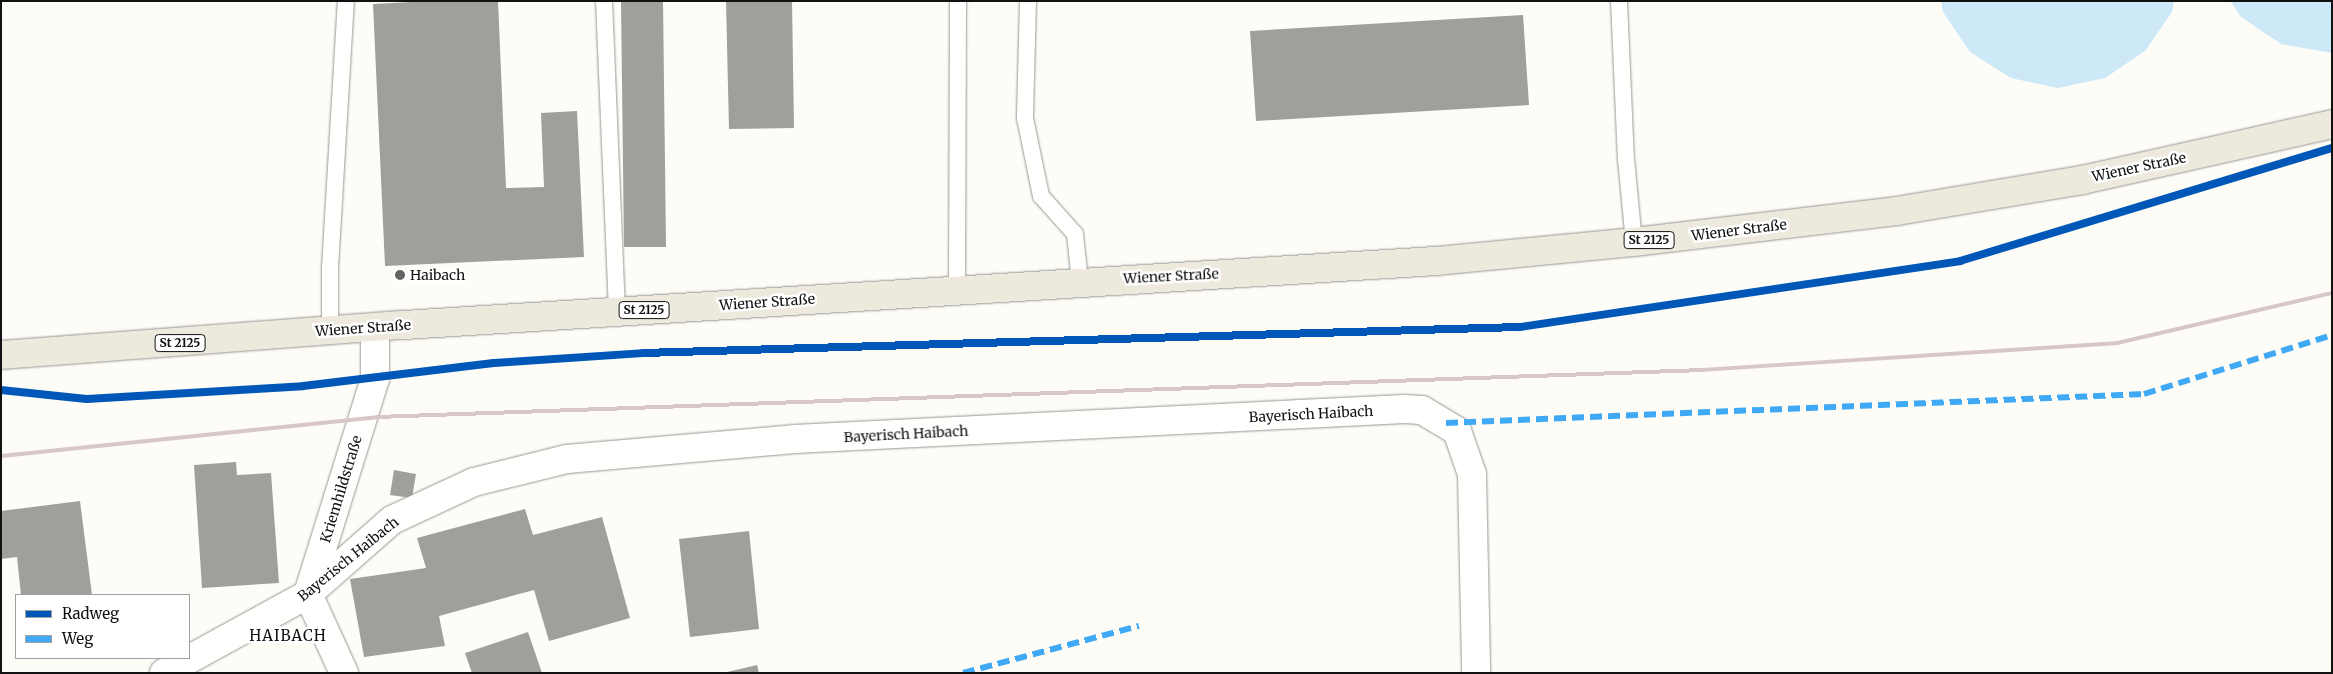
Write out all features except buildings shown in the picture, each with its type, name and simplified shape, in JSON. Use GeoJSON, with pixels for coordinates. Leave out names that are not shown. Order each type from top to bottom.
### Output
{"type":"FeatureCollection","features":[{"type":"Feature","properties":{"kind":"main road","name":"Wiener Straße"},"geometry":{"type":"LineString","coordinates":[[1,356],[375,327],[957,289],[1436,261],[1634,242],[1916,208],[2082,180],[2332,124]]}},
{"type":"Feature","properties":{"kind":"street","name":"Kriemhildstraße"},"geometry":{"type":"LineString","coordinates":[[308,594],[375,379],[375,327]]}},
{"type":"Feature","properties":{"kind":"street","name":"Bayerisch Haibach"},"geometry":{"type":"LineString","coordinates":[[190,659],[308,594],[392,520],[474,482],[568,458],[794,439],[1404,409],[1422,410],[1457,431],[1472,474],[1476,673]]}},
{"type":"Feature","properties":{"kind":"street"},"geometry":{"type":"LineString","coordinates":[[308,594],[344,673]]}},
{"type":"Feature","properties":{"kind":"street","name":"Bayerisch Haibach"},"geometry":{"type":"LineString","coordinates":[[164,673],[190,659]]}},
{"type":"Feature","properties":{"kind":"lane"},"geometry":{"type":"LineString","coordinates":[[330,331],[330,268],[346,1]]}},
{"type":"Feature","properties":{"kind":"lane"},"geometry":{"type":"LineString","coordinates":[[604,1],[616,312]]}},
{"type":"Feature","properties":{"kind":"lane"},"geometry":{"type":"LineString","coordinates":[[957,289],[958,1]]}},
{"type":"Feature","properties":{"kind":"lane"},"geometry":{"type":"LineString","coordinates":[[1028,1],[1025,118],[1041,196],[1075,234],[1080,282]]}},
{"type":"Feature","properties":{"kind":"lane"},"geometry":{"type":"LineString","coordinates":[[1618,1],[1626,159],[1634,242]]}},
{"type":"Feature","properties":{"kind":"water"},"geometry":{"type":"Polygon","coordinates":[[[1941,1],[2174,1],[2172,12],[2145,51],[2105,78],[2058,88],[2011,78],[1970,52],[1943,12],[1941,1]]]}},
{"type":"Feature","properties":{"kind":"water"},"geometry":{"type":"Polygon","coordinates":[[[2230,1],[2332,1],[2332,53],[2281,44],[2241,17],[2230,1]]]}},
{"type":"Feature","properties":{"kind":"railway"},"geometry":{"type":"LineString","coordinates":[[1,456],[377,417],[1701,370],[2117,343],[2332,293]]}},
{"type":"Feature","properties":{"kind":"marked path"},"geometry":{"type":"LineString","coordinates":[[1446,423],[2144,394],[2332,335]]}},
{"type":"Feature","properties":{"kind":"marked path"},"geometry":{"type":"LineString","coordinates":[[963,673],[1139,626]]}},
{"type":"Feature","properties":{"kind":"cycle path"},"geometry":{"type":"LineString","coordinates":[[1,390],[87,399],[303,386],[494,363],[643,353],[1520,327],[1960,261],[2332,148]]}},
{"type":"Feature","properties":{"kind":"place","name":"Haibach"},"geometry":{"type":"Point","coordinates":[400,275]}},
{"type":"Feature","properties":{"kind":"district","name":"HAIBACH"},"geometry":{"type":"Point","coordinates":[288,636]}}]}
